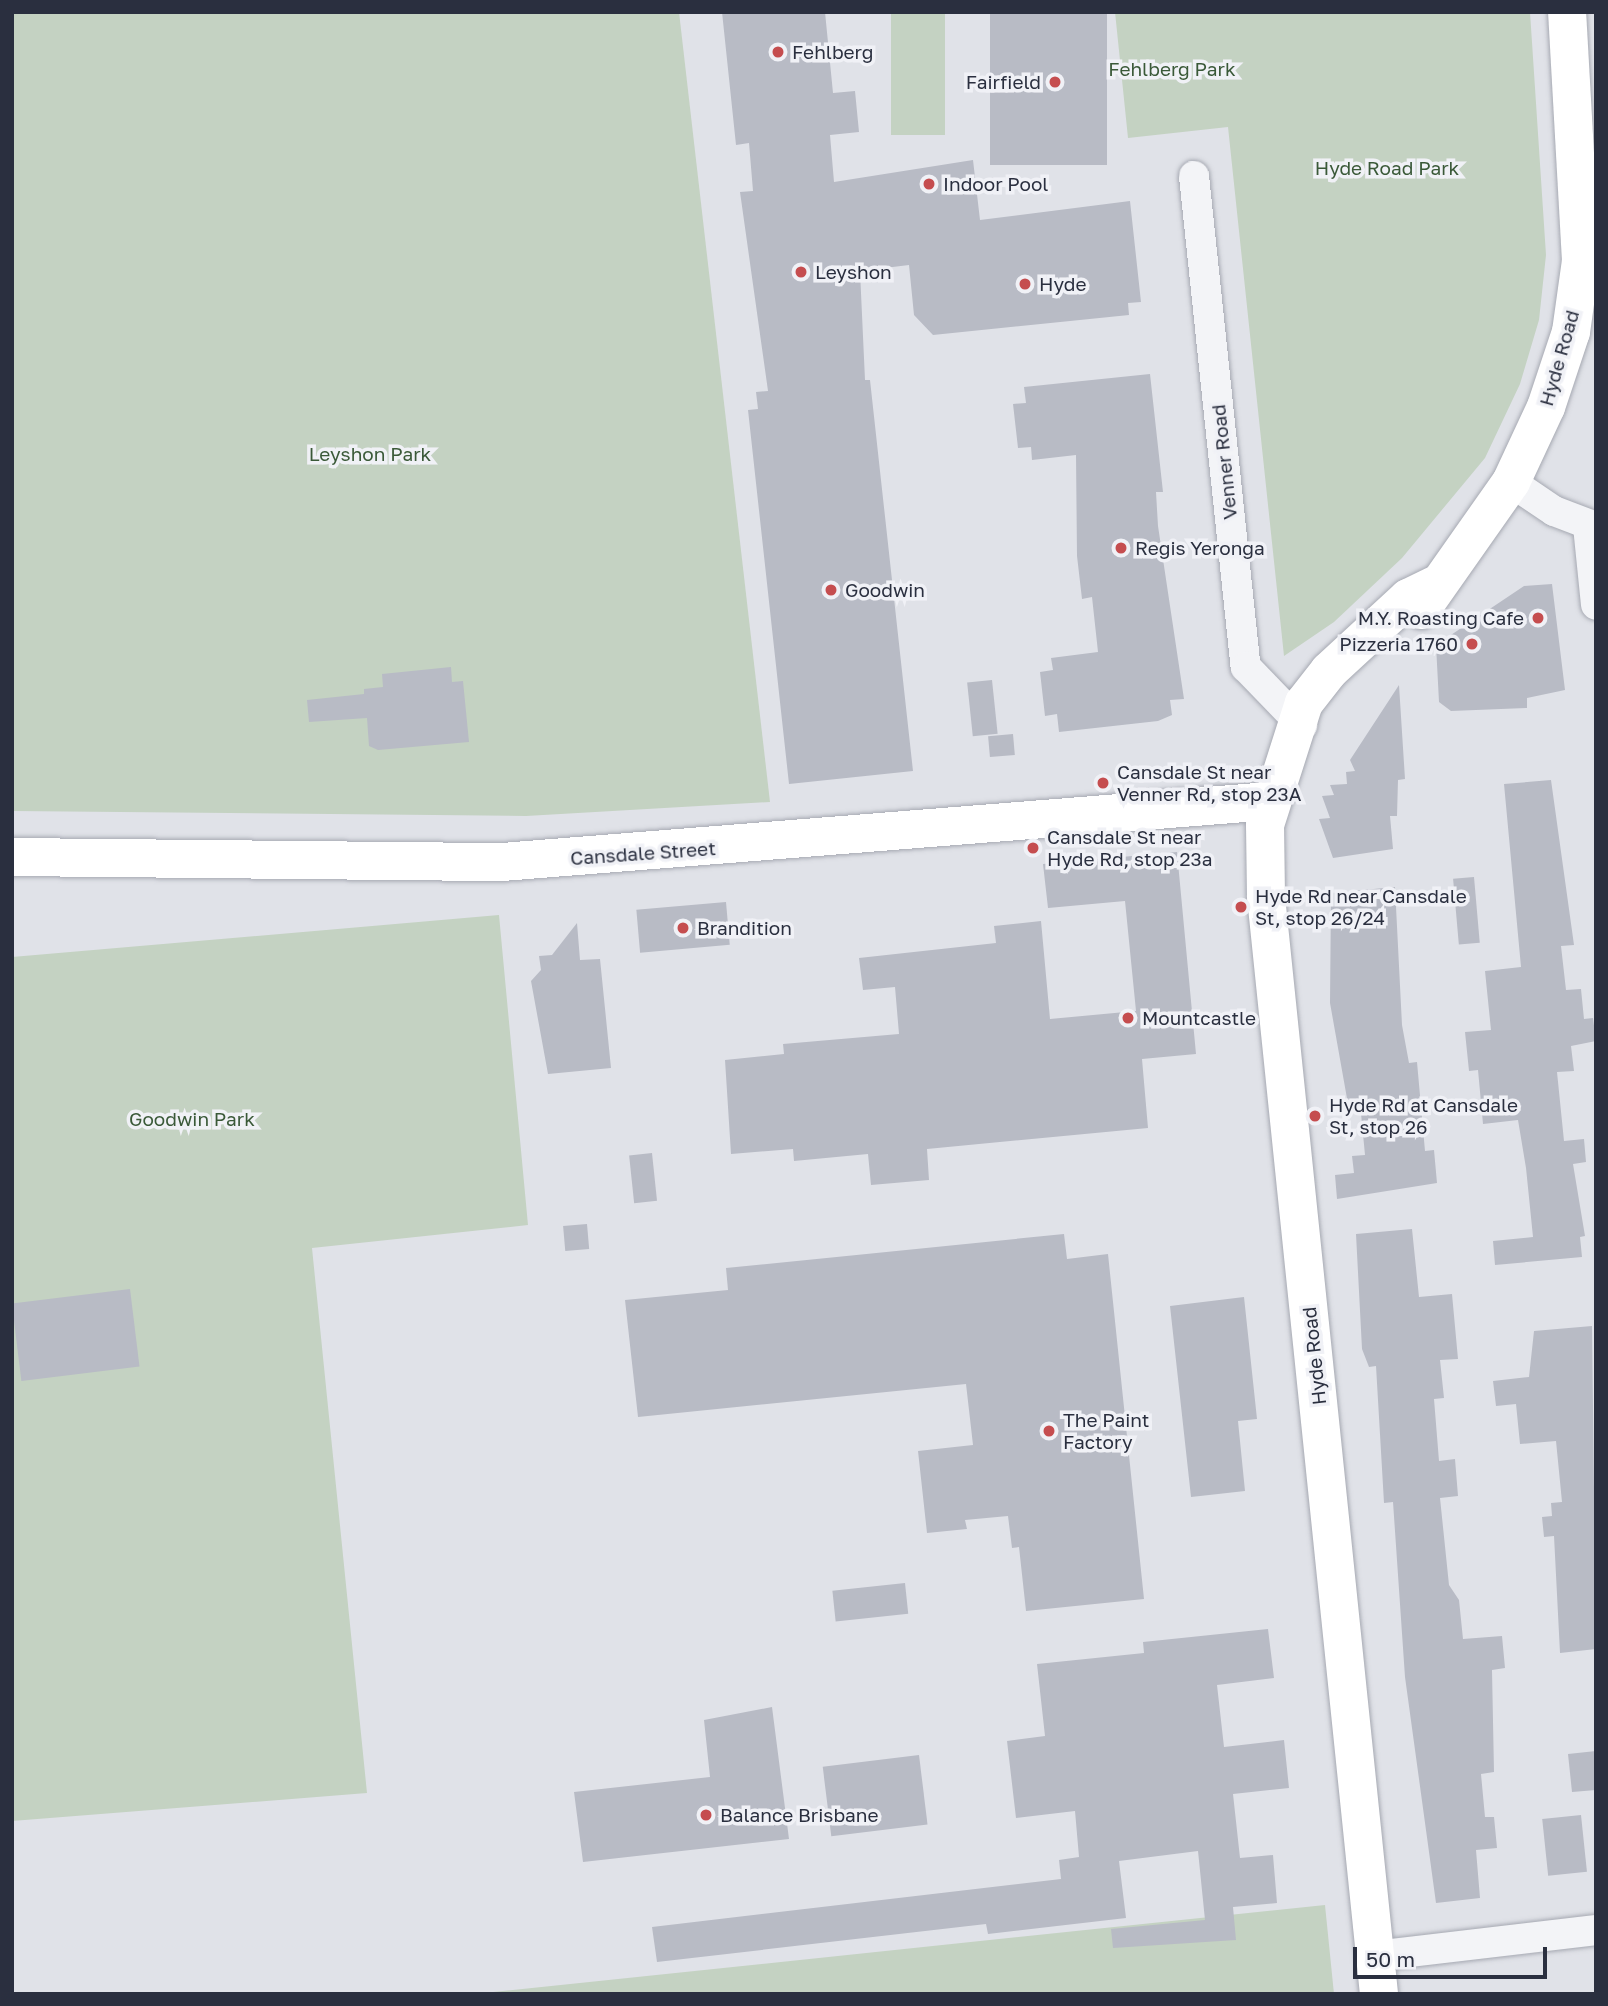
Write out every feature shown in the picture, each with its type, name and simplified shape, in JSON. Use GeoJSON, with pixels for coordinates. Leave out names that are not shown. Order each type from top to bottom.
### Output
{"type":"FeatureCollection","features":[{"type":"Feature","properties":{"kind":"street","name":"Hyde Road"},"geometry":{"type":"LineString","coordinates":[[1379,1994],[1266,896],[1265,825],[1271,801],[1302,724],[1304,703],[1329,671],[1408,598],[1433,586],[1484,529],[1511,482],[1546,407],[1571,332],[1581,261],[1586,140],[1567,12]]}},
{"type":"Feature","properties":{"kind":"street","name":"Venner Road"},"geometry":{"type":"LineString","coordinates":[[1194,176],[1246,667],[1302,724]]}},
{"type":"Feature","properties":{"kind":"street"},"geometry":{"type":"LineString","coordinates":[[1511,482],[1592,526],[1596,605]]}},
{"type":"Feature","properties":{"kind":"street","name":"Cansdale Street"},"geometry":{"type":"LineString","coordinates":[[12,857],[502,862],[1271,801]]}},
{"type":"Feature","properties":{"kind":"street"},"geometry":{"type":"LineString","coordinates":[[1375,1956],[1596,1930]]}},
{"type":"Feature","properties":{"kind":"green space","name":"Leyshon Park"},"geometry":{"type":"Polygon","coordinates":[[[12,12],[679,12],[770,802],[526,816],[12,811],[12,12]]]}},
{"type":"Feature","properties":{"kind":"green space"},"geometry":{"type":"Polygon","coordinates":[[[891,12],[945,12],[945,135],[891,135],[891,12]]]}},
{"type":"Feature","properties":{"kind":"green space","name":"Hyde Road Park"},"geometry":{"type":"Polygon","coordinates":[[[1115,12],[1530,12],[1546,255],[1539,320],[1520,384],[1485,458],[1402,558],[1334,622],[1284,656],[1228,127],[1128,138],[1115,12]]]}},
{"type":"Feature","properties":{"kind":"green space","name":"Goodwin Park"},"geometry":{"type":"Polygon","coordinates":[[[499,915],[528,1225],[312,1248],[367,1793],[12,1821],[12,957],[499,915]]]}},
{"type":"Feature","properties":{"kind":"green space"},"geometry":{"type":"Polygon","coordinates":[[[1325,1905],[1334,1994],[474,1994],[1325,1905]]]}},
{"type":"Feature","properties":{"kind":"building"},"geometry":{"type":"Polygon","coordinates":[[[722,12],[825,12],[833,93],[855,91],[859,132],[830,135],[834,182],[973,160],[980,220],[1130,201],[1141,302],[1128,303],[1129,315],[933,335],[914,315],[909,265],[860,271],[865,380],[870,380],[913,771],[789,784],[748,410],[758,409],[756,392],[768,391],[740,192],[753,191],[749,143],[736,145],[722,12]]]}},
{"type":"Feature","properties":{"kind":"building","name":"Fairfield"},"geometry":{"type":"Polygon","coordinates":[[[990,12],[1107,12],[1107,165],[990,165],[990,12]]]}},
{"type":"Feature","properties":{"kind":"building","name":"Regis Yeronga"},"geometry":{"type":"Polygon","coordinates":[[[1150,374],[1163,492],[1156,492],[1158,526],[1184,699],[1170,700],[1172,715],[1158,721],[1059,732],[1057,714],[1045,716],[1040,672],[1053,670],[1051,658],[1098,652],[1092,597],[1082,599],[1077,556],[1076,455],[1032,460],[1031,447],[1018,448],[1013,404],[1026,403],[1024,387],[1150,374]]]}},
{"type":"Feature","properties":{"kind":"building"},"geometry":{"type":"Polygon","coordinates":[[[1552,584],[1565,690],[1527,698],[1527,708],[1451,711],[1439,702],[1436,645],[1524,586],[1552,584]]]}},
{"type":"Feature","properties":{"kind":"building"},"geometry":{"type":"Polygon","coordinates":[[[451,667],[452,682],[463,681],[469,742],[378,750],[369,746],[367,718],[309,722],[307,700],[364,694],[364,689],[383,687],[382,674],[451,667]]]}},
{"type":"Feature","properties":{"kind":"building"},"geometry":{"type":"Polygon","coordinates":[[[992,680],[998,734],[973,736],[967,683],[992,680]]]}},
{"type":"Feature","properties":{"kind":"building"},"geometry":{"type":"Polygon","coordinates":[[[1399,685],[1405,779],[1398,780],[1397,816],[1390,816],[1393,849],[1333,858],[1319,819],[1330,818],[1322,796],[1334,795],[1330,785],[1347,784],[1346,772],[1355,771],[1350,760],[1399,685]]]}},
{"type":"Feature","properties":{"kind":"building"},"geometry":{"type":"Polygon","coordinates":[[[1013,734],[1015,755],[990,757],[988,736],[1013,734]]]}},
{"type":"Feature","properties":{"kind":"building"},"geometry":{"type":"Polygon","coordinates":[[[1551,780],[1574,945],[1561,946],[1566,990],[1581,989],[1584,1019],[1593,1018],[1596,1041],[1571,1046],[1574,1071],[1557,1072],[1564,1141],[1584,1139],[1586,1162],[1573,1164],[1585,1236],[1580,1237],[1582,1257],[1495,1265],[1493,1241],[1533,1237],[1526,1168],[1518,1120],[1483,1124],[1478,1070],[1469,1071],[1465,1032],[1491,1030],[1485,971],[1521,967],[1504,784],[1551,780]]]}},
{"type":"Feature","properties":{"kind":"building","name":"Mountcastle"},"geometry":{"type":"Polygon","coordinates":[[[1177,852],[1196,1054],[1142,1059],[1148,1128],[927,1149],[929,1180],[871,1185],[868,1154],[794,1161],[793,1149],[731,1154],[725,1060],[784,1054],[783,1044],[899,1034],[895,987],[863,990],[859,958],[996,943],[994,926],[1041,921],[1050,1019],[1136,1011],[1125,901],[1048,908],[1043,864],[1177,852]]]}},
{"type":"Feature","properties":{"kind":"building"},"geometry":{"type":"Polygon","coordinates":[[[1474,877],[1480,943],[1459,945],[1453,879],[1474,877]]]}},
{"type":"Feature","properties":{"kind":"building"},"geometry":{"type":"Polygon","coordinates":[[[1395,887],[1402,1025],[1409,1063],[1417,1062],[1425,1151],[1434,1150],[1437,1183],[1337,1199],[1335,1175],[1354,1173],[1352,1156],[1365,1155],[1360,1103],[1348,1104],[1330,1003],[1331,893],[1395,887]]]}},
{"type":"Feature","properties":{"kind":"building","name":"Brandition"},"geometry":{"type":"Polygon","coordinates":[[[726,902],[730,945],[640,953],[636,910],[726,902]]]}},
{"type":"Feature","properties":{"kind":"building"},"geometry":{"type":"Polygon","coordinates":[[[577,923],[580,960],[600,959],[611,1068],[548,1074],[531,981],[541,970],[539,956],[552,955],[577,923]]]}},
{"type":"Feature","properties":{"kind":"building"},"geometry":{"type":"Polygon","coordinates":[[[652,1153],[657,1201],[634,1203],[629,1155],[652,1153]]]}},
{"type":"Feature","properties":{"kind":"building"},"geometry":{"type":"Polygon","coordinates":[[[587,1224],[589,1249],[565,1251],[563,1226],[587,1224]]]}},
{"type":"Feature","properties":{"kind":"building"},"geometry":{"type":"Polygon","coordinates":[[[1412,1229],[1419,1297],[1452,1294],[1458,1359],[1440,1360],[1444,1398],[1434,1399],[1439,1461],[1455,1459],[1458,1496],[1440,1498],[1449,1585],[1459,1600],[1463,1639],[1502,1636],[1505,1668],[1492,1670],[1494,1772],[1481,1774],[1485,1817],[1494,1817],[1497,1848],[1476,1850],[1480,1898],[1436,1903],[1405,1677],[1393,1502],[1384,1503],[1376,1366],[1369,1367],[1362,1349],[1356,1234],[1412,1229]]]}},
{"type":"Feature","properties":{"kind":"building","name":"The Paint Factory"},"geometry":{"type":"Polygon","coordinates":[[[1064,1234],[1067,1259],[1108,1254],[1144,1599],[1026,1611],[1019,1547],[1012,1548],[1008,1516],[965,1520],[967,1529],[927,1533],[918,1451],[973,1445],[966,1384],[638,1417],[625,1300],[728,1290],[726,1268],[1064,1234]]]}},
{"type":"Feature","properties":{"kind":"building"},"geometry":{"type":"Polygon","coordinates":[[[130,1289],[140,1366],[21,1381],[12,1303],[130,1289]]]}},
{"type":"Feature","properties":{"kind":"building"},"geometry":{"type":"Polygon","coordinates":[[[1244,1297],[1257,1419],[1238,1421],[1245,1491],[1191,1497],[1170,1306],[1244,1297]]]}},
{"type":"Feature","properties":{"kind":"building"},"geometry":{"type":"Polygon","coordinates":[[[1592,1326],[1596,1649],[1560,1653],[1554,1536],[1544,1537],[1542,1517],[1552,1516],[1551,1503],[1562,1502],[1556,1441],[1520,1444],[1516,1404],[1496,1406],[1493,1381],[1529,1377],[1534,1331],[1592,1326]]]}},
{"type":"Feature","properties":{"kind":"building"},"geometry":{"type":"Polygon","coordinates":[[[905,1583],[908,1614],[836,1621],[832,1591],[905,1583]]]}},
{"type":"Feature","properties":{"kind":"building"},"geometry":{"type":"Polygon","coordinates":[[[1268,1629],[1274,1678],[1217,1685],[1224,1747],[1284,1740],[1289,1788],[1233,1794],[1240,1858],[1273,1855],[1277,1903],[1233,1907],[1236,1940],[1113,1948],[1111,1929],[1205,1920],[1198,1851],[1119,1861],[1126,1918],[988,1934],[986,1924],[657,1962],[652,1927],[1061,1879],[1059,1860],[1079,1857],[1075,1811],[1016,1818],[1007,1741],[1045,1736],[1037,1664],[1144,1653],[1143,1642],[1268,1629]]]}},
{"type":"Feature","properties":{"kind":"building"},"geometry":{"type":"Polygon","coordinates":[[[772,1707],[789,1839],[583,1862],[574,1792],[710,1777],[704,1720],[772,1707]]]}},
{"type":"Feature","properties":{"kind":"building"},"geometry":{"type":"Polygon","coordinates":[[[1596,1751],[1596,1790],[1572,1792],[1568,1754],[1596,1751]]]}},
{"type":"Feature","properties":{"kind":"building"},"geometry":{"type":"Polygon","coordinates":[[[919,1755],[928,1824],[831,1836],[823,1767],[919,1755]]]}},
{"type":"Feature","properties":{"kind":"building"},"geometry":{"type":"Polygon","coordinates":[[[1581,1815],[1587,1872],[1548,1876],[1542,1819],[1581,1815]]]}},
{"type":"Feature","properties":{"kind":"place","name":"Fehlberg"},"geometry":{"type":"Point","coordinates":[778,52]}},
{"type":"Feature","properties":{"kind":"place","name":"Fairfield"},"geometry":{"type":"Point","coordinates":[1055,82]}},
{"type":"Feature","properties":{"kind":"place","name":"Indoor Pool"},"geometry":{"type":"Point","coordinates":[929,184]}},
{"type":"Feature","properties":{"kind":"place","name":"Leyshon"},"geometry":{"type":"Point","coordinates":[801,272]}},
{"type":"Feature","properties":{"kind":"place","name":"Hyde"},"geometry":{"type":"Point","coordinates":[1025,284]}},
{"type":"Feature","properties":{"kind":"place","name":"Regis Yeronga"},"geometry":{"type":"Point","coordinates":[1121,548]}},
{"type":"Feature","properties":{"kind":"place","name":"Goodwin"},"geometry":{"type":"Point","coordinates":[831,590]}},
{"type":"Feature","properties":{"kind":"place","name":"M.Y. Roasting Cafe"},"geometry":{"type":"Point","coordinates":[1538,618]}},
{"type":"Feature","properties":{"kind":"place","name":"Pizzeria 1760"},"geometry":{"type":"Point","coordinates":[1472,644]}},
{"type":"Feature","properties":{"kind":"place","name":"Cansdale St near Venner Rd, stop 23A"},"geometry":{"type":"Point","coordinates":[1103,783]}},
{"type":"Feature","properties":{"kind":"place","name":"Cansdale St near Hyde Rd, stop 23a"},"geometry":{"type":"Point","coordinates":[1033,848]}},
{"type":"Feature","properties":{"kind":"place","name":"Hyde Rd near Cansdale St, stop 26/24"},"geometry":{"type":"Point","coordinates":[1241,907]}},
{"type":"Feature","properties":{"kind":"place","name":"Brandition"},"geometry":{"type":"Point","coordinates":[683,928]}},
{"type":"Feature","properties":{"kind":"place","name":"Mountcastle"},"geometry":{"type":"Point","coordinates":[1128,1018]}},
{"type":"Feature","properties":{"kind":"place","name":"Hyde Rd at Cansdale St, stop 26"},"geometry":{"type":"Point","coordinates":[1315,1116]}},
{"type":"Feature","properties":{"kind":"place","name":"The Paint Factory"},"geometry":{"type":"Point","coordinates":[1049,1431]}},
{"type":"Feature","properties":{"kind":"place","name":"Balance Brisbane"},"geometry":{"type":"Point","coordinates":[706,1815]}},
{"type":"Feature","properties":{"kind":"park label","name":"Fehlberg Park"},"geometry":{"type":"Point","coordinates":[1172,69]}}]}
